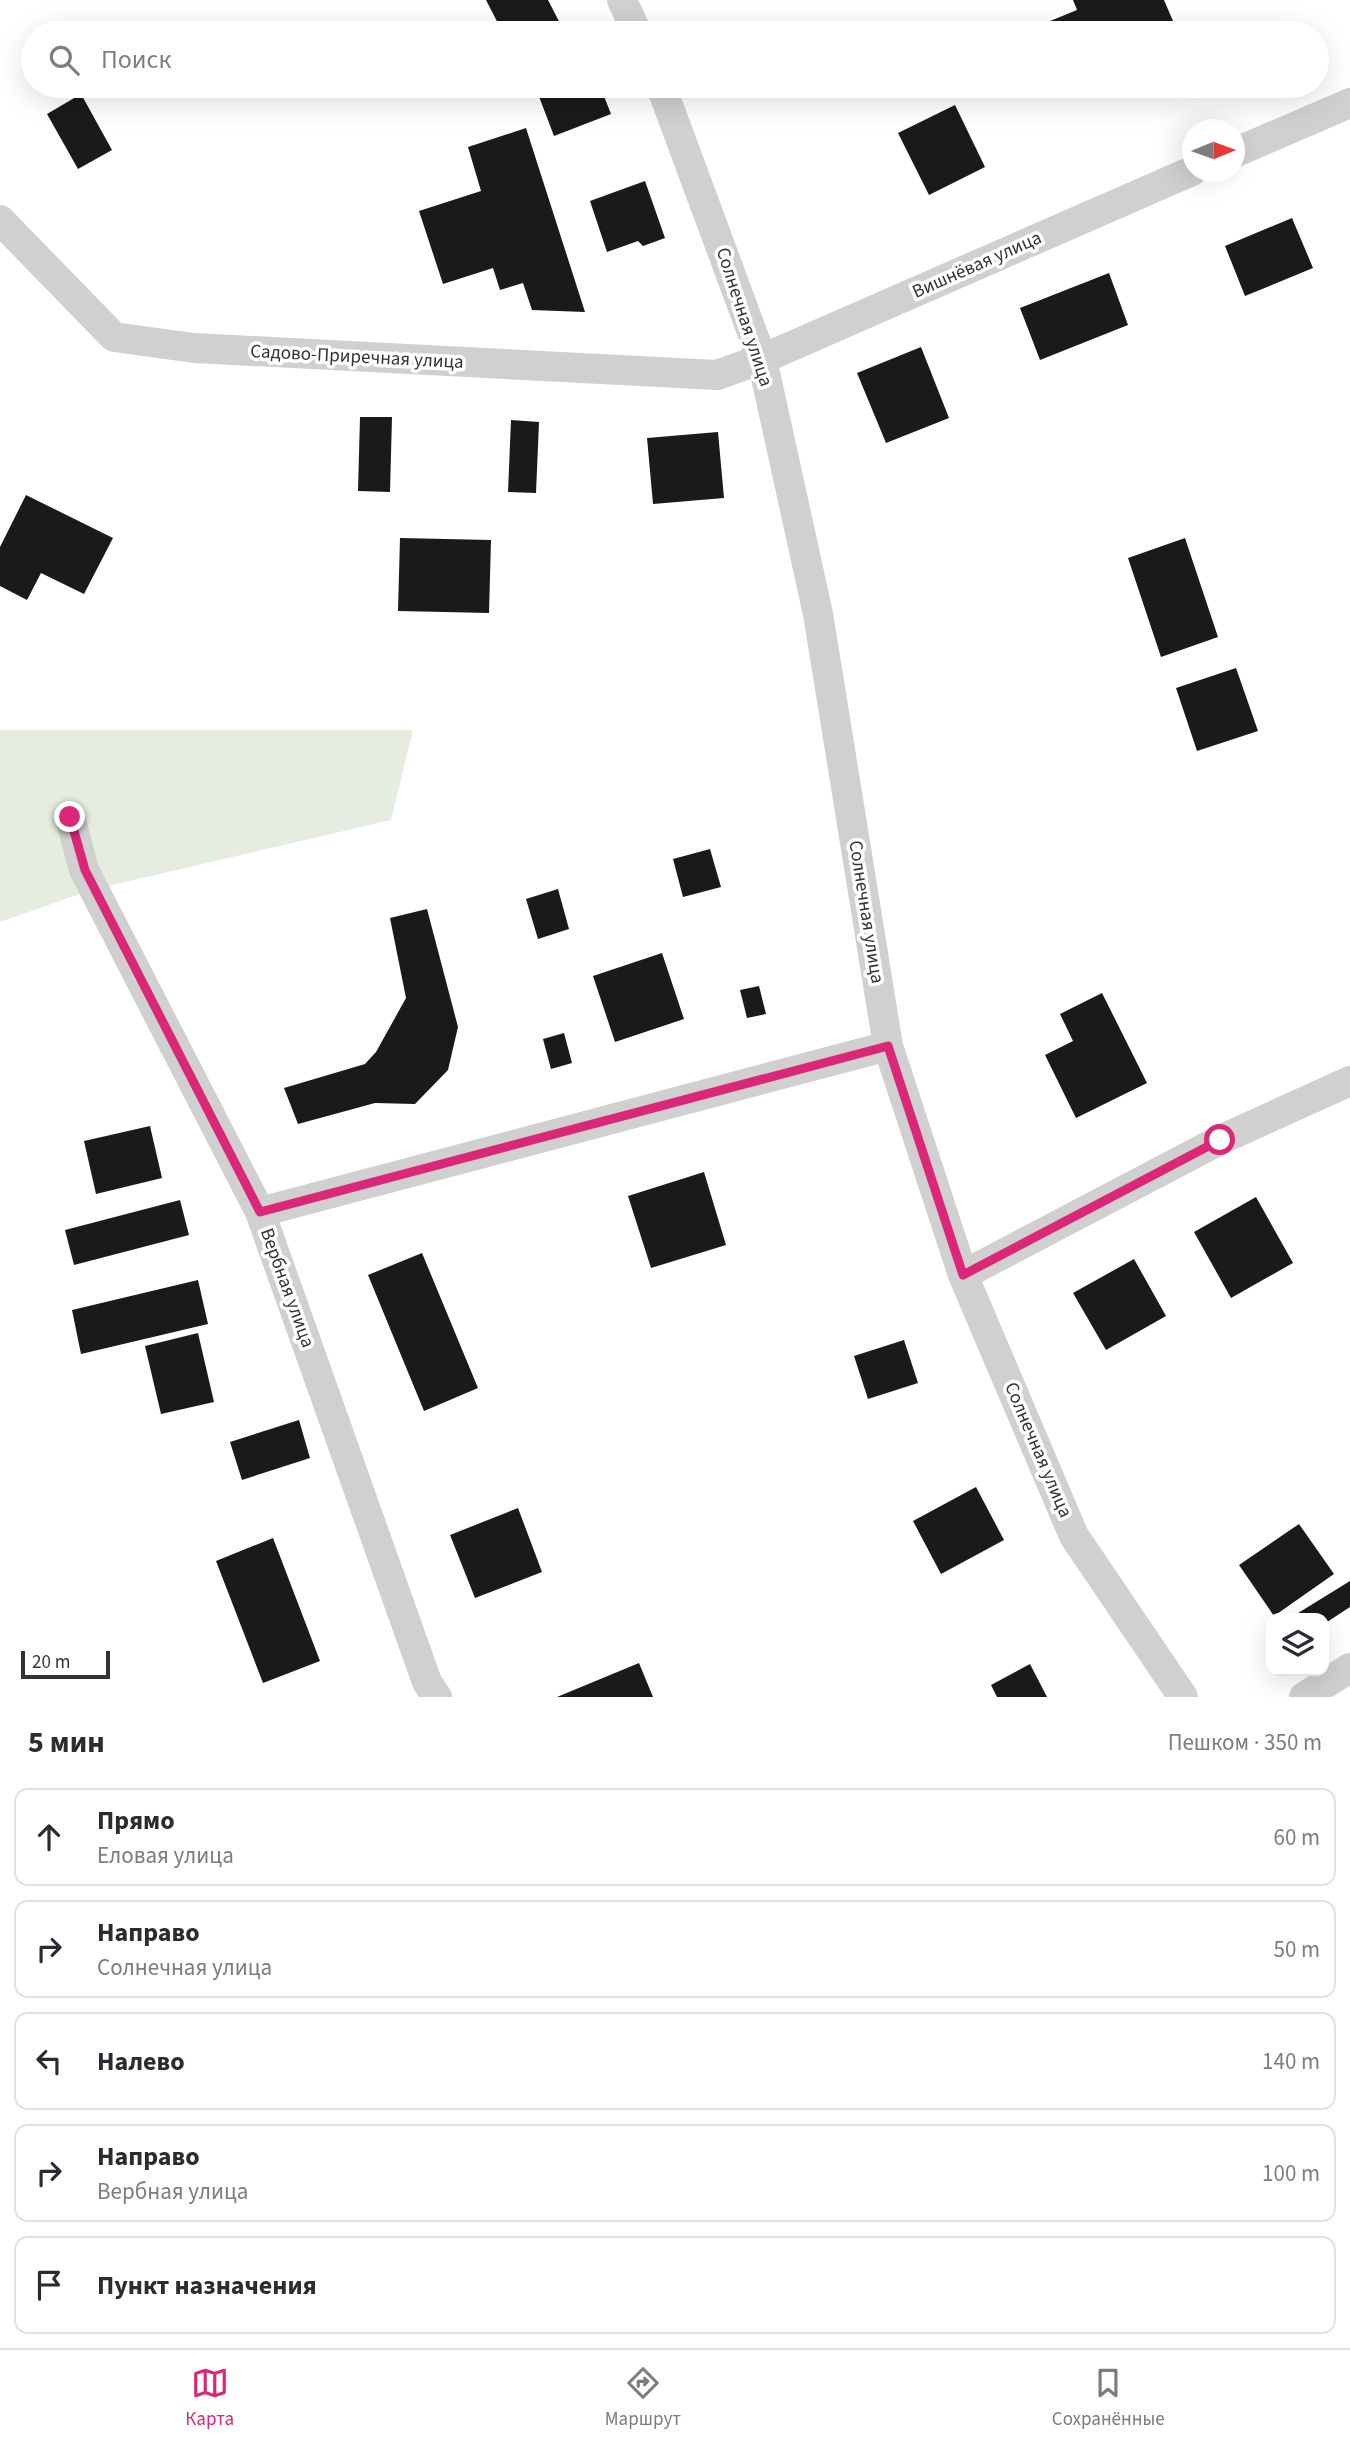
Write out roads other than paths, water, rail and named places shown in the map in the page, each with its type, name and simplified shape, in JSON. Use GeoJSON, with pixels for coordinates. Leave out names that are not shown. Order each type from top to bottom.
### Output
{"type":"FeatureCollection","features":[{"type":"Feature","properties":{"kind":"lane"},"geometry":{"type":"LineString","coordinates":[[622,0],[632,21]]}},
{"type":"Feature","properties":{"kind":"lane","name":"Солнечная улица"},"geometry":{"type":"LineString","coordinates":[[665,98],[762,359],[818,614],[888,1046],[963,1275],[1074,1536],[1183,1697]]}},
{"type":"Feature","properties":{"kind":"lane"},"geometry":{"type":"LineString","coordinates":[[1245,148],[1350,103]]}},
{"type":"Feature","properties":{"kind":"lane","name":"Вишнёвая улица"},"geometry":{"type":"LineString","coordinates":[[762,359],[1182,176]]}},
{"type":"Feature","properties":{"kind":"lane","name":"Садово-Приречная улица"},"geometry":{"type":"LineString","coordinates":[[0,220],[114,337],[194,348],[717,375],[762,359]]}},
{"type":"Feature","properties":{"kind":"lane","name":"Вербная улица"},"geometry":{"type":"LineString","coordinates":[[70,817],[85,870],[260,1212],[427,1682],[437,1697]]}},
{"type":"Feature","properties":{"kind":"lane"},"geometry":{"type":"LineString","coordinates":[[260,1212],[888,1046]]}},
{"type":"Feature","properties":{"kind":"lane"},"geometry":{"type":"LineString","coordinates":[[963,1275],[1220,1140],[1350,1081]]}},
{"type":"Feature","properties":{"kind":"lane"},"geometry":{"type":"LineString","coordinates":[[1304,1697],[1350,1668]]}}]}
